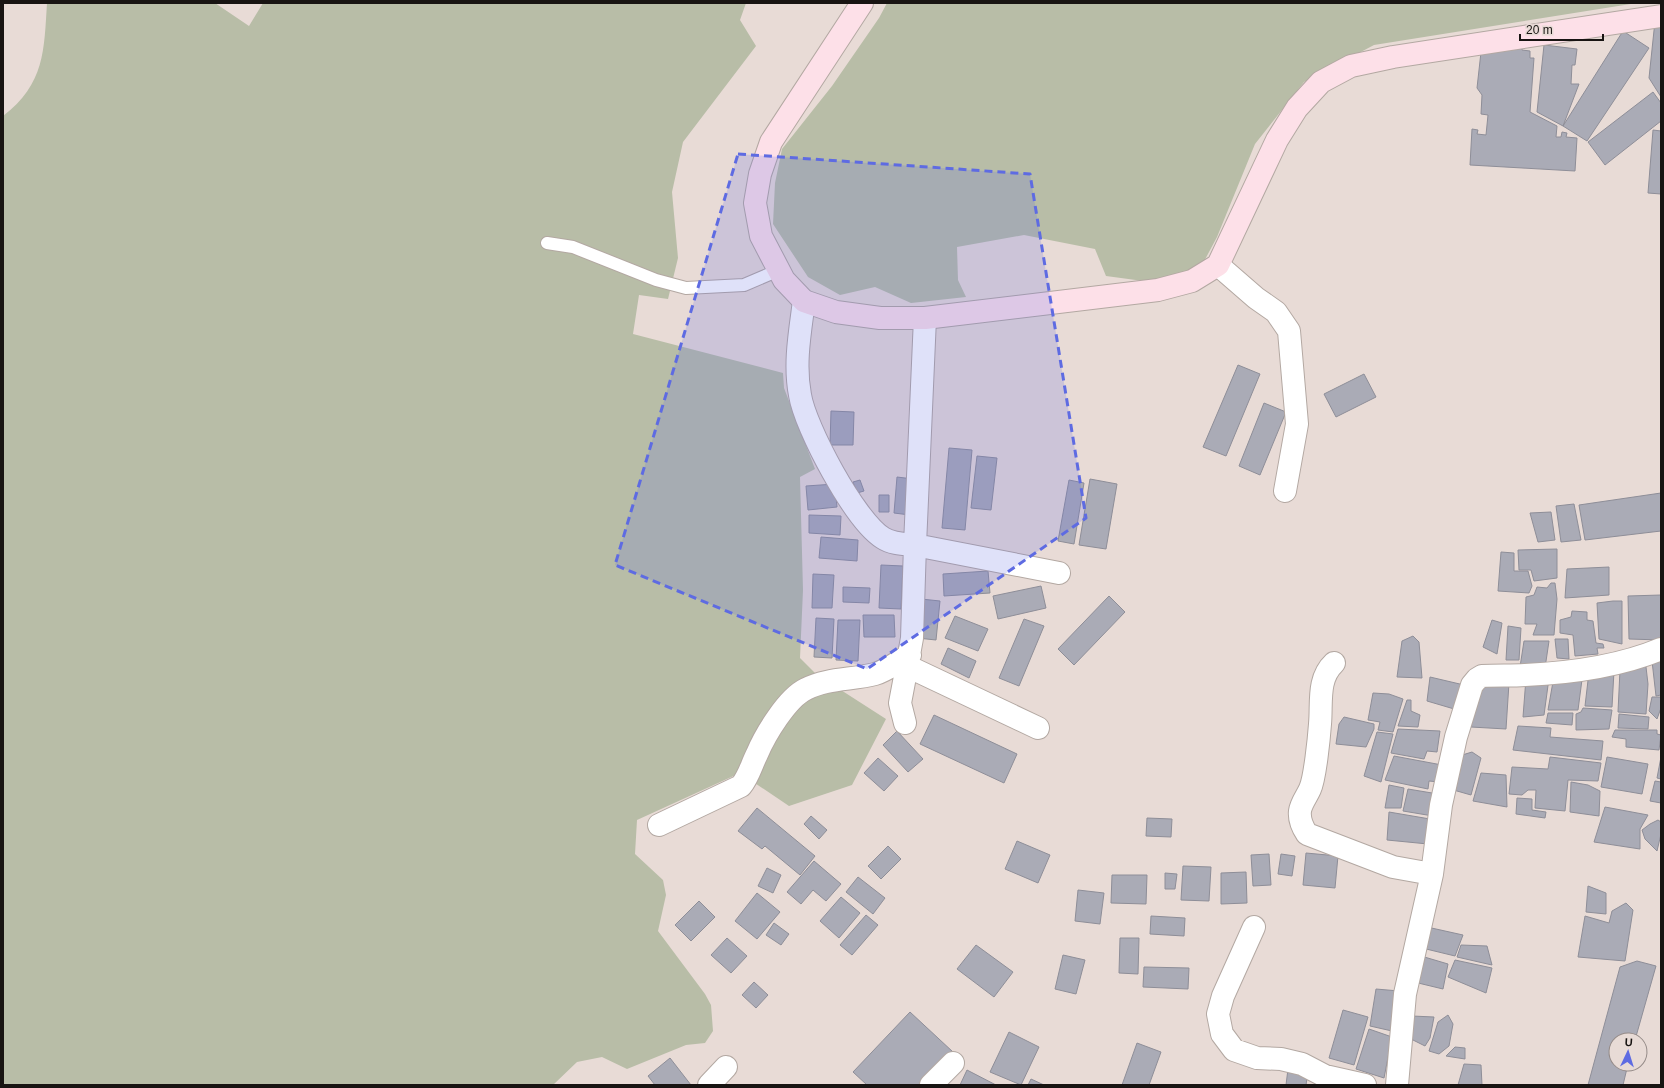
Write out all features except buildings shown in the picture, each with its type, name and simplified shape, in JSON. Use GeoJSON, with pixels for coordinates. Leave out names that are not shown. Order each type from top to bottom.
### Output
{"type":"FeatureCollection","features":[{"type":"Feature","properties":{"kind":"street"},"geometry":{"type":"LineString","coordinates":[[862,3],[771,142],[760,174],[754,204],[761,236],[778,270],[784,280],[804,301],[836,312],[880,318],[925,318],[1158,290],[1192,281],[1218,265],[1277,140],[1297,108],[1321,82],[1351,66],[1394,57],[1661,16]]}},
{"type":"Feature","properties":{"kind":"street"},"geometry":{"type":"LineString","coordinates":[[1218,265],[1256,298],[1276,312],[1289,330],[1297,424],[1285,491]]}},
{"type":"Feature","properties":{"kind":"street"},"geometry":{"type":"LineString","coordinates":[[804,301],[798,351],[800,396],[820,450],[868,526],[883,538],[896,543],[915,545],[1059,573]]}},
{"type":"Feature","properties":{"kind":"street"},"geometry":{"type":"LineString","coordinates":[[905,722],[900,703],[913,625],[925,318]]}},
{"type":"Feature","properties":{"kind":"street"},"geometry":{"type":"LineString","coordinates":[[1397,1085],[1405,994],[1432,874],[1441,805],[1456,737],[1469,693],[1477,679],[1489,676],[1526,675],[1612,665],[1644,656],[1661,649]]}},
{"type":"Feature","properties":{"kind":"street"},"geometry":{"type":"LineString","coordinates":[[659,825],[741,786],[749,777],[757,754],[771,728],[792,701],[806,689],[832,681],[876,674],[908,661],[1038,728]]}},
{"type":"Feature","properties":{"kind":"street"},"geometry":{"type":"LineString","coordinates":[[1334,663],[1327,669],[1322,679],[1320,726],[1310,788],[1304,798],[1300,812],[1302,826],[1307,834],[1363,857],[1393,867],[1432,874]]}},
{"type":"Feature","properties":{"kind":"street"},"geometry":{"type":"LineString","coordinates":[[1254,927],[1223,996],[1218,1014],[1222,1034],[1234,1050],[1257,1058],[1280,1059],[1302,1064],[1325,1076],[1364,1085]]}},
{"type":"Feature","properties":{"kind":"street"},"geometry":{"type":"LineString","coordinates":[[931,1085],[953,1063]]}},
{"type":"Feature","properties":{"kind":"street"},"geometry":{"type":"LineString","coordinates":[[709,1085],[726,1067]]}},
{"type":"Feature","properties":{"kind":"lane"},"geometry":{"type":"LineString","coordinates":[[547,243],[573,247],[656,280],[686,288],[744,285],[778,270]]}},
{"type":"Feature","properties":{"kind":"highlighted area"},"geometry":{"type":"Polygon","coordinates":[[[738,154],[1030,174],[1086,518],[867,669],[615,565],[738,154]]]}},
{"type":"Feature","properties":{"kind":"green space"},"geometry":{"type":"Polygon","coordinates":[[[47,3],[215,3],[249,26],[263,3],[746,3],[740,20],[756,46],[683,142],[672,192],[678,258],[668,299],[639,295],[633,334],[783,373],[784,388],[815,469],[800,477],[803,590],[800,658],[816,674],[886,719],[852,785],[789,806],[740,773],[637,820],[635,854],[663,880],[666,895],[658,931],[705,994],[711,1005],[713,1031],[705,1043],[686,1045],[627,1069],[602,1057],[577,1062],[553,1085],[3,1085],[3,116],[17,104],[35,79],[43,51],[47,3]]]}},
{"type":"Feature","properties":{"kind":"green space"},"geometry":{"type":"Polygon","coordinates":[[[887,3],[1637,3],[1374,45],[1304,82],[1255,144],[1217,237],[1201,267],[1158,283],[1106,276],[1095,249],[1024,235],[957,247],[958,280],[966,297],[911,303],[875,287],[840,295],[808,277],[773,224],[775,183],[782,149],[832,86],[879,18],[887,3]]]}}]}
